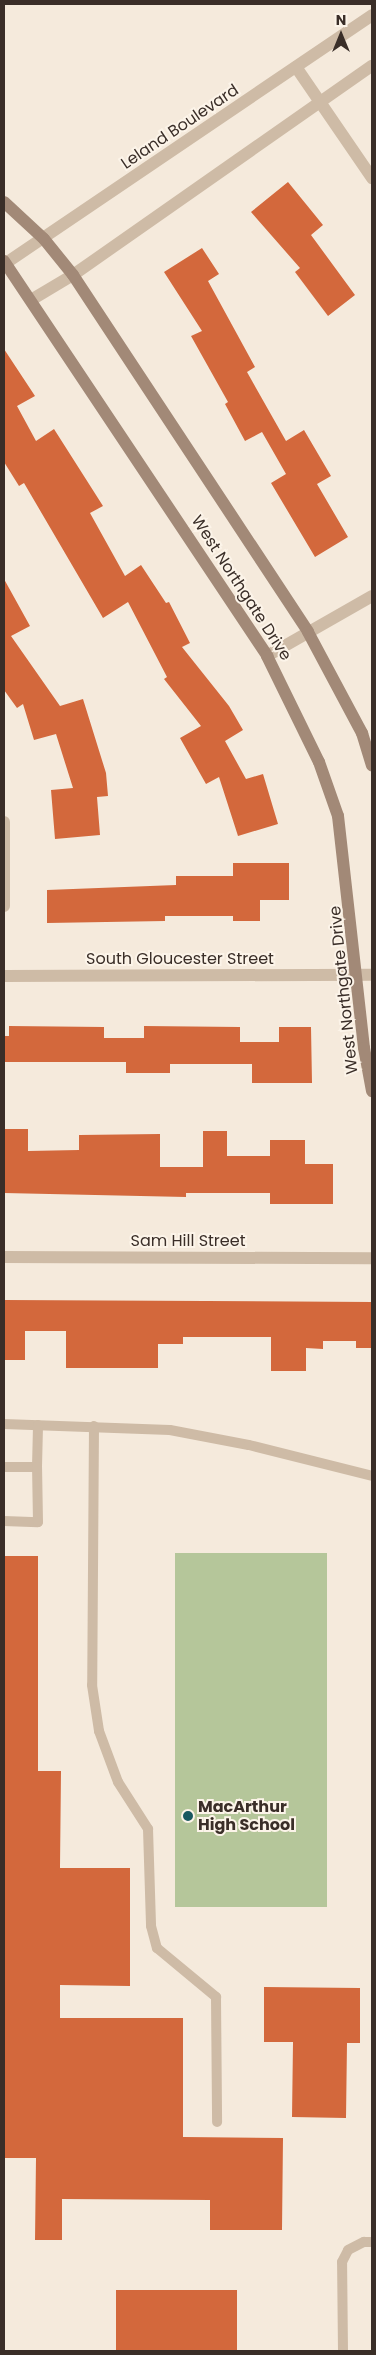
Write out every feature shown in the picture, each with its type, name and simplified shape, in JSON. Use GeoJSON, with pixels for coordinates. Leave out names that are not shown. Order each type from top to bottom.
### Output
{"type":"FeatureCollection","features":[{"type":"Feature","properties":{"kind":"main road","name":"West Northgate Drive"},"geometry":{"type":"LineString","coordinates":[[4,202],[44,239],[73,275],[308,632],[362,733],[372,765]]}},
{"type":"Feature","properties":{"kind":"main road","name":"West Northgate Drive"},"geometry":{"type":"LineString","coordinates":[[5,262],[267,656],[319,762],[338,816],[372,1091]]}},
{"type":"Feature","properties":{"kind":"street","name":"Leland Boulevard"},"geometry":{"type":"LineString","coordinates":[[5,262],[44,239],[372,15]]}},
{"type":"Feature","properties":{"kind":"street"},"geometry":{"type":"LineString","coordinates":[[31,300],[73,275],[372,66]]}},
{"type":"Feature","properties":{"kind":"street"},"geometry":{"type":"LineString","coordinates":[[296,68],[372,178]]}},
{"type":"Feature","properties":{"kind":"street"},"geometry":{"type":"LineString","coordinates":[[267,656],[372,596]]}},
{"type":"Feature","properties":{"kind":"street"},"geometry":{"type":"LineString","coordinates":[[4,822],[4,906]]}},
{"type":"Feature","properties":{"kind":"street","name":"South Gloucester Street"},"geometry":{"type":"LineString","coordinates":[[4,976],[372,975]]}},
{"type":"Feature","properties":{"kind":"street","name":"Sam Hill Street"},"geometry":{"type":"LineString","coordinates":[[4,1257],[372,1258]]}},
{"type":"Feature","properties":{"kind":"lane"},"geometry":{"type":"LineString","coordinates":[[4,1424],[170,1430],[249,1445],[372,1476]]}},
{"type":"Feature","properties":{"kind":"lane"},"geometry":{"type":"LineString","coordinates":[[4,1521],[38,1522],[38,1425]]}},
{"type":"Feature","properties":{"kind":"lane"},"geometry":{"type":"LineString","coordinates":[[94,1426],[92,1685],[99,1731],[118,1782],[148,1829],[151,1926],[157,1948],[216,1997],[217,2122]]}},
{"type":"Feature","properties":{"kind":"lane"},"geometry":{"type":"LineString","coordinates":[[4,1467],[37,1467]]}},
{"type":"Feature","properties":{"kind":"lane"},"geometry":{"type":"LineString","coordinates":[[343,2351],[342,2262],[348,2250],[364,2242],[372,2242]]}},
{"type":"Feature","properties":{"kind":"green space"},"geometry":{"type":"Polygon","coordinates":[[[175,1553],[327,1553],[327,1907],[175,1907],[175,1553]]]}},
{"type":"Feature","properties":{"kind":"building"},"geometry":{"type":"Polygon","coordinates":[[[288,182],[323,225],[311,235],[355,295],[328,316],[295,272],[300,268],[251,212],[288,182]]]}},
{"type":"Feature","properties":{"kind":"building"},"geometry":{"type":"Polygon","coordinates":[[[202,248],[219,274],[208,281],[255,367],[247,372],[286,441],[304,430],[331,476],[317,484],[348,537],[315,557],[271,483],[286,474],[262,432],[245,441],[225,404],[228,402],[191,336],[202,331],[164,272],[202,248]]]}},
{"type":"Feature","properties":{"kind":"building"},"geometry":{"type":"Polygon","coordinates":[[[4,349],[35,396],[17,406],[36,441],[54,429],[103,506],[90,513],[125,576],[141,565],[166,603],[169,602],[190,643],[182,647],[229,706],[243,730],[225,741],[246,779],[263,774],[278,824],[238,836],[219,777],[206,784],[180,738],[201,726],[164,679],[167,677],[128,602],[103,618],[24,483],[19,486],[4,462],[4,349]]]}},
{"type":"Feature","properties":{"kind":"building"},"geometry":{"type":"Polygon","coordinates":[[[4,579],[30,626],[11,636],[60,706],[83,699],[106,773],[108,796],[97,797],[100,835],[55,839],[51,790],[73,788],[56,734],[34,740],[23,704],[17,708],[4,690],[4,579]]]}},
{"type":"Feature","properties":{"kind":"building"},"geometry":{"type":"Polygon","coordinates":[[[233,863],[289,863],[289,900],[260,900],[260,921],[233,921],[233,916],[165,916],[165,921],[47,923],[47,890],[176,885],[176,876],[233,876],[233,863]]]}},
{"type":"Feature","properties":{"kind":"building"},"geometry":{"type":"Polygon","coordinates":[[[9,1026],[104,1027],[104,1038],[144,1038],[144,1026],[240,1027],[240,1042],[279,1042],[279,1027],[311,1027],[312,1083],[252,1083],[252,1064],[170,1064],[170,1073],[126,1073],[126,1062],[4,1062],[4,1036],[9,1036],[9,1026]]]}},
{"type":"Feature","properties":{"kind":"building"},"geometry":{"type":"Polygon","coordinates":[[[4,1129],[28,1129],[28,1151],[79,1150],[79,1135],[160,1134],[160,1167],[203,1167],[203,1131],[227,1131],[227,1156],[270,1156],[270,1140],[305,1140],[305,1164],[333,1164],[333,1204],[270,1204],[270,1193],[186,1193],[186,1197],[4,1193],[4,1129]]]}},
{"type":"Feature","properties":{"kind":"building"},"geometry":{"type":"Polygon","coordinates":[[[4,1300],[372,1302],[372,1348],[356,1348],[356,1341],[323,1341],[323,1349],[306,1348],[306,1371],[271,1371],[271,1337],[183,1337],[183,1344],[158,1344],[158,1368],[66,1368],[66,1331],[25,1331],[25,1360],[4,1360],[4,1300]]]}},
{"type":"Feature","properties":{"kind":"building"},"geometry":{"type":"Polygon","coordinates":[[[4,1556],[38,1556],[38,1771],[61,1771],[60,1868],[130,1868],[130,1986],[60,1985],[60,2018],[183,2018],[183,2137],[283,2138],[282,2230],[210,2230],[210,2200],[62,2199],[62,2240],[35,2240],[36,2158],[4,2158],[4,1556]]]}},
{"type":"Feature","properties":{"kind":"building"},"geometry":{"type":"Polygon","coordinates":[[[264,1987],[360,1988],[360,2043],[347,2043],[346,2118],[292,2117],[293,2042],[264,2042],[264,1987]]]}},
{"type":"Feature","properties":{"kind":"building"},"geometry":{"type":"Polygon","coordinates":[[[116,2290],[237,2290],[237,2351],[116,2351],[116,2290]]]}},
{"type":"Feature","properties":{"kind":"place","name":"MacArthur High School"},"geometry":{"type":"Point","coordinates":[188,1816]}}]}
